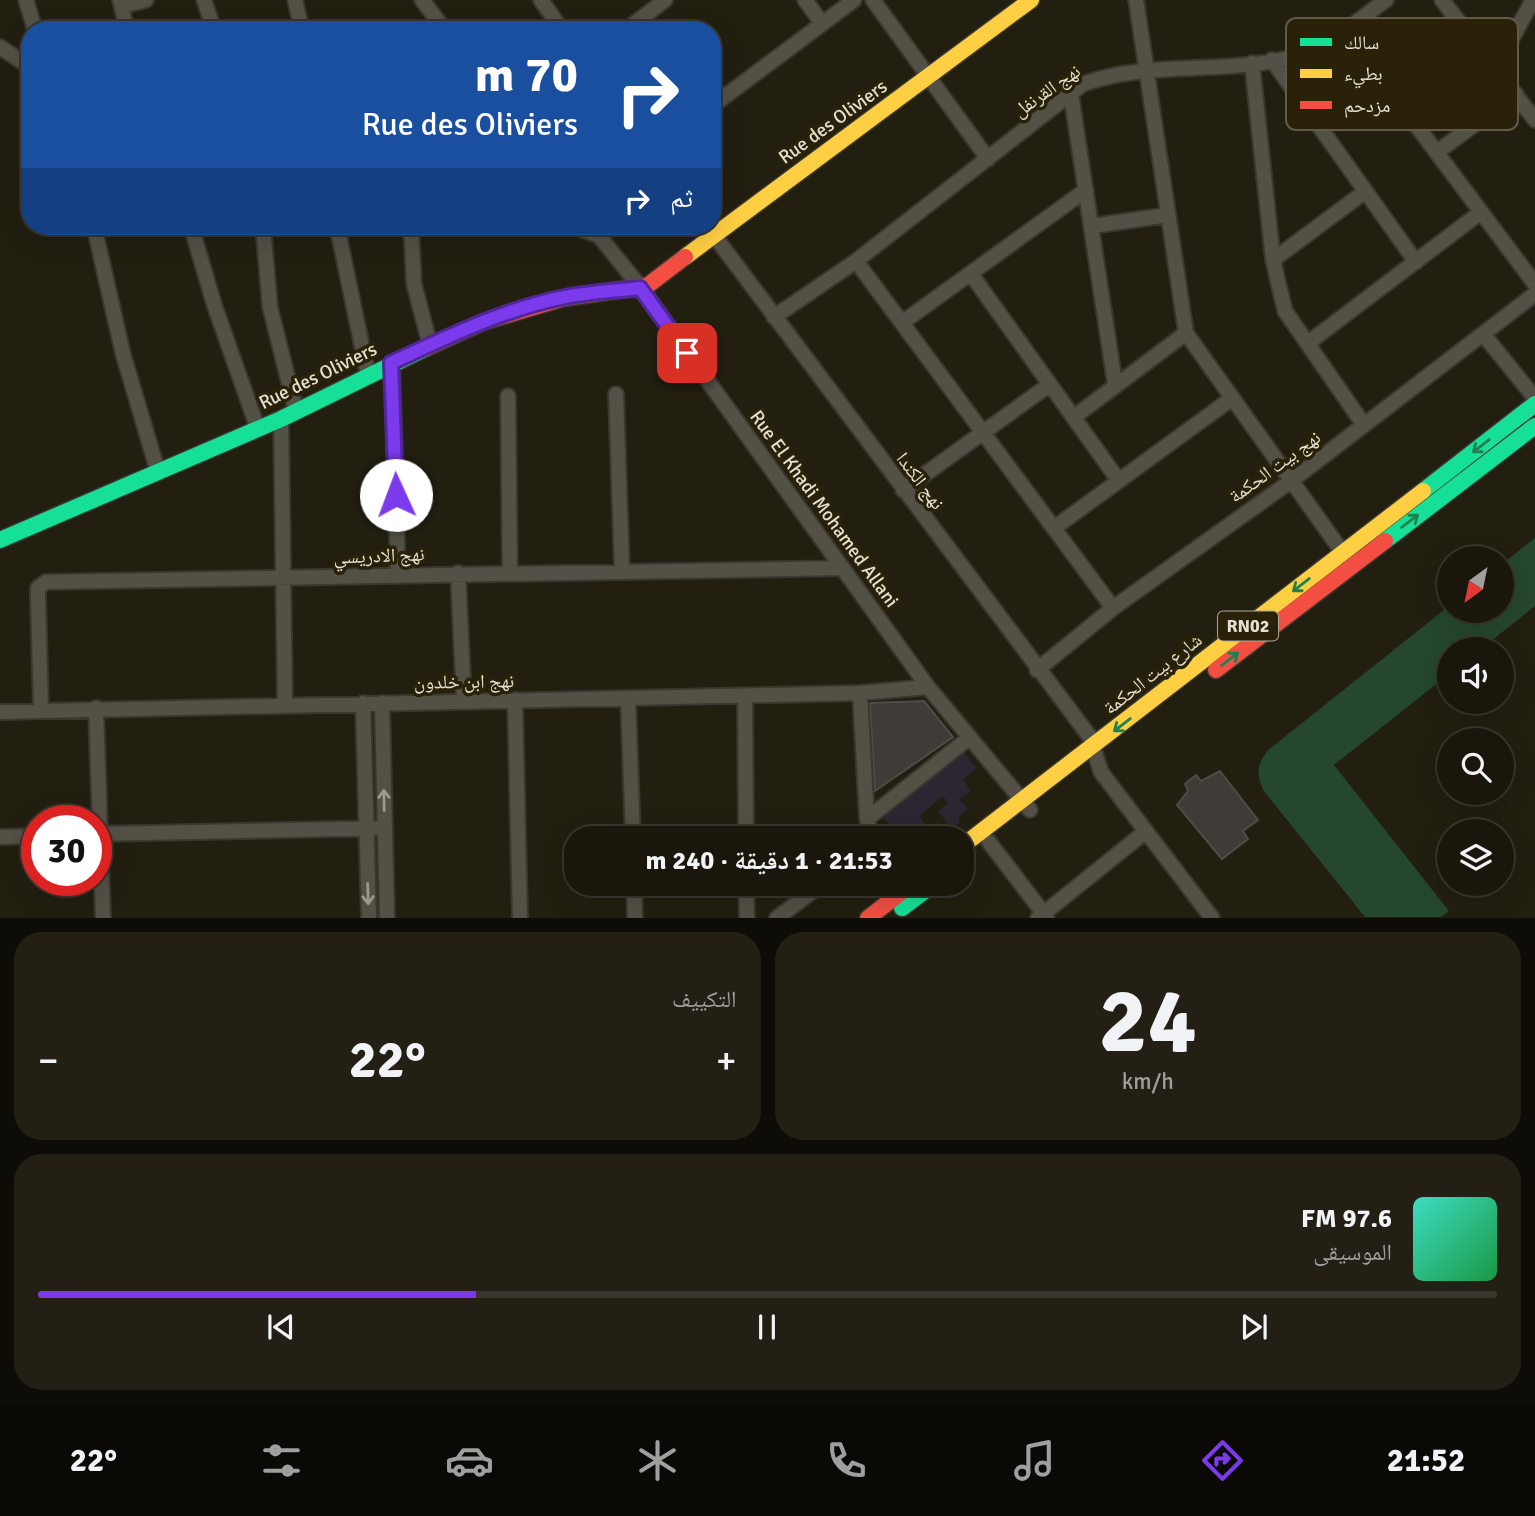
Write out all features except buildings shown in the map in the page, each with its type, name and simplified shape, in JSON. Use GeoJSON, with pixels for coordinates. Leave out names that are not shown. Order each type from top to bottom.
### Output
{"type":"FeatureCollection","features":[{"type":"Feature","properties":{"kind":"main road","name":"Rue des Oliviers"},"geometry":{"type":"LineString","coordinates":[[721,224],[929,78],[1031,0]]}},
{"type":"Feature","properties":{"kind":"main road","name":"Rue des Oliviers"},"geometry":{"type":"LineString","coordinates":[[0,540],[281,419],[391,363],[483,322],[564,298],[640,288],[664,275],[707,235]]}},
{"type":"Feature","properties":{"kind":"main road","name":"شارع بيت الحكمة"},"geometry":{"type":"LineString","coordinates":[[1094,755],[1343,553],[1535,404]]}},
{"type":"Feature","properties":{"kind":"main road","name":"شارع بيت الحكمة"},"geometry":{"type":"LineString","coordinates":[[974,839],[1026,806],[1535,426]]}},
{"type":"Feature","properties":{"kind":"main road","name":"شارع بيت الحكمة"},"geometry":{"type":"LineString","coordinates":[[974,853],[1026,806]]}},
{"type":"Feature","properties":{"kind":"main road"},"geometry":{"type":"LineString","coordinates":[[868,918],[896,896]]}},
{"type":"Feature","properties":{"kind":"main road"},"geometry":{"type":"LineString","coordinates":[[889,918],[918,896]]}},
{"type":"Feature","properties":{"kind":"street"},"geometry":{"type":"LineString","coordinates":[[26,0],[32,21]]}},
{"type":"Feature","properties":{"kind":"street"},"geometry":{"type":"LineString","coordinates":[[125,21],[121,3],[146,0]]}},
{"type":"Feature","properties":{"kind":"street"},"geometry":{"type":"LineString","coordinates":[[204,0],[211,21]]}},
{"type":"Feature","properties":{"kind":"street"},"geometry":{"type":"LineString","coordinates":[[295,0],[300,21]]}},
{"type":"Feature","properties":{"kind":"street"},"geometry":{"type":"LineString","coordinates":[[422,0],[438,21]]}},
{"type":"Feature","properties":{"kind":"street"},"geometry":{"type":"LineString","coordinates":[[638,21],[666,0]]}},
{"type":"Feature","properties":{"kind":"street"},"geometry":{"type":"LineString","coordinates":[[805,0],[822,23]]}},
{"type":"Feature","properties":{"kind":"street"},"geometry":{"type":"LineString","coordinates":[[721,99],[854,0]]}},
{"type":"Feature","properties":{"kind":"street"},"geometry":{"type":"LineString","coordinates":[[873,0],[988,159]]}},
{"type":"Feature","properties":{"kind":"street"},"geometry":{"type":"LineString","coordinates":[[1136,0],[1186,333],[1343,553]]}},
{"type":"Feature","properties":{"kind":"street","name":"نهج القرنفل"},"geometry":{"type":"LineString","coordinates":[[1361,18],[1386,0]]}},
{"type":"Feature","properties":{"kind":"street"},"geometry":{"type":"LineString","coordinates":[[1442,0],[1456,18]]}},
{"type":"Feature","properties":{"kind":"street"},"geometry":{"type":"LineString","coordinates":[[1518,28],[1534,0]]}},
{"type":"Feature","properties":{"kind":"street"},"geometry":{"type":"LineString","coordinates":[[543,1],[556,21]]}},
{"type":"Feature","properties":{"kind":"street"},"geometry":{"type":"LineString","coordinates":[[0,47],[21,61]]}},
{"type":"Feature","properties":{"kind":"street","name":"نهج القرنفل"},"geometry":{"type":"LineString","coordinates":[[774,317],[856,261],[1083,84],[1103,77],[1148,70],[1252,63],[1286,56]]}},
{"type":"Feature","properties":{"kind":"street"},"geometry":{"type":"LineString","coordinates":[[1272,60],[1286,80]]}},
{"type":"Feature","properties":{"kind":"street"},"geometry":{"type":"LineString","coordinates":[[1252,63],[1273,260],[1285,311],[1364,425]]}},
{"type":"Feature","properties":{"kind":"street"},"geometry":{"type":"LineString","coordinates":[[1070,94],[1115,384]]}},
{"type":"Feature","properties":{"kind":"street"},"geometry":{"type":"LineString","coordinates":[[1518,97],[1535,120]]}},
{"type":"Feature","properties":{"kind":"street"},"geometry":{"type":"LineString","coordinates":[[1320,130],[1363,193],[1416,262]]}},
{"type":"Feature","properties":{"kind":"street"},"geometry":{"type":"LineString","coordinates":[[1420,130],[1535,284]]}},
{"type":"Feature","properties":{"kind":"street"},"geometry":{"type":"LineString","coordinates":[[1437,152],[1467,130]]}},
{"type":"Feature","properties":{"kind":"street"},"geometry":{"type":"LineString","coordinates":[[903,322],[1086,190]]}},
{"type":"Feature","properties":{"kind":"street"},"geometry":{"type":"LineString","coordinates":[[1273,260],[1363,193]]}},
{"type":"Feature","properties":{"kind":"street"},"geometry":{"type":"LineString","coordinates":[[1308,344],[1481,212]]}},
{"type":"Feature","properties":{"kind":"street"},"geometry":{"type":"LineString","coordinates":[[1092,226],[1168,215]]}},
{"type":"Feature","properties":{"kind":"street"},"geometry":{"type":"LineString","coordinates":[[96,235],[123,354],[158,472]]}},
{"type":"Feature","properties":{"kind":"street"},"geometry":{"type":"LineString","coordinates":[[194,235],[215,307],[258,429]]}},
{"type":"Feature","properties":{"kind":"street"},"geometry":{"type":"LineString","coordinates":[[264,235],[271,307],[296,411]]}},
{"type":"Feature","properties":{"kind":"street"},"geometry":{"type":"LineString","coordinates":[[339,235],[368,375]]}},
{"type":"Feature","properties":{"kind":"street"},"geometry":{"type":"LineString","coordinates":[[411,235],[414,284],[430,345]]}},
{"type":"Feature","properties":{"kind":"street","name":"Rue El Khadi Mohamed Allani"},"geometry":{"type":"LineString","coordinates":[[597,235],[640,288],[928,687],[1026,806]]}},
{"type":"Feature","properties":{"kind":"street","name":"نهج الكندا"},"geometry":{"type":"LineString","coordinates":[[714,235],[1037,670],[1090,737],[1094,755],[1145,832],[1212,918]]}},
{"type":"Feature","properties":{"kind":"street"},"geometry":{"type":"LineString","coordinates":[[856,261],[1113,608]]}},
{"type":"Feature","properties":{"kind":"street"},"geometry":{"type":"LineString","coordinates":[[971,274],[1119,481]]}},
{"type":"Feature","properties":{"kind":"street","name":"نهج بيت الحكمة"},"geometry":{"type":"LineString","coordinates":[[1037,670],[1113,608],[1291,481],[1535,295]]}},
{"type":"Feature","properties":{"kind":"street"},"geometry":{"type":"LineString","coordinates":[[1074,417],[1186,333]]}},
{"type":"Feature","properties":{"kind":"street"},"geometry":{"type":"LineString","coordinates":[[1483,334],[1535,398]]}},
{"type":"Feature","properties":{"kind":"street"},"geometry":{"type":"LineString","coordinates":[[391,363],[398,574]]}},
{"type":"Feature","properties":{"kind":"street"},"geometry":{"type":"LineString","coordinates":[[903,490],[1049,385]]}},
{"type":"Feature","properties":{"kind":"street"},"geometry":{"type":"LineString","coordinates":[[616,394],[622,570]]}},
{"type":"Feature","properties":{"kind":"street"},"geometry":{"type":"LineString","coordinates":[[508,396],[510,573]]}},
{"type":"Feature","properties":{"kind":"street"},"geometry":{"type":"LineString","coordinates":[[1054,528],[1231,399]]}},
{"type":"Feature","properties":{"kind":"street"},"geometry":{"type":"LineString","coordinates":[[281,419],[285,704]]}},
{"type":"Feature","properties":{"kind":"street","name":"نهج الادريسي"},"geometry":{"type":"LineString","coordinates":[[41,709],[38,588],[46,583],[398,574],[843,568]]}},
{"type":"Feature","properties":{"kind":"street"},"geometry":{"type":"LineString","coordinates":[[458,573],[464,701]]}},
{"type":"Feature","properties":{"kind":"street","name":"نهج ابن خلدون"},"geometry":{"type":"LineString","coordinates":[[0,712],[860,693],[928,687]]}},
{"type":"Feature","properties":{"kind":"street"},"geometry":{"type":"LineString","coordinates":[[860,693],[869,826]]}},
{"type":"Feature","properties":{"kind":"street"},"geometry":{"type":"LineString","coordinates":[[745,696],[746,826]]}},
{"type":"Feature","properties":{"kind":"street"},"geometry":{"type":"LineString","coordinates":[[628,698],[633,826]]}},
{"type":"Feature","properties":{"kind":"street"},"geometry":{"type":"LineString","coordinates":[[515,700],[520,918]]}},
{"type":"Feature","properties":{"kind":"street"},"geometry":{"type":"LineString","coordinates":[[383,702],[387,918]]}},
{"type":"Feature","properties":{"kind":"street"},"geometry":{"type":"LineString","coordinates":[[363,703],[369,918]]}},
{"type":"Feature","properties":{"kind":"street"},"geometry":{"type":"LineString","coordinates":[[96,708],[98,805]]}},
{"type":"Feature","properties":{"kind":"street"},"geometry":{"type":"LineString","coordinates":[[867,819],[969,738]]}},
{"type":"Feature","properties":{"kind":"street"},"geometry":{"type":"LineString","coordinates":[[112,833],[384,828]]}},
{"type":"Feature","properties":{"kind":"street"},"geometry":{"type":"LineString","coordinates":[[989,842],[1043,916],[1145,832]]}},
{"type":"Feature","properties":{"kind":"street"},"geometry":{"type":"LineString","coordinates":[[0,837],[21,836]]}},
{"type":"Feature","properties":{"kind":"street"},"geometry":{"type":"LineString","coordinates":[[102,896],[103,918]]}},
{"type":"Feature","properties":{"kind":"street"},"geometry":{"type":"LineString","coordinates":[[634,896],[635,918]]}},
{"type":"Feature","properties":{"kind":"street"},"geometry":{"type":"LineString","coordinates":[[746,896],[747,918]]}},
{"type":"Feature","properties":{"kind":"street"},"geometry":{"type":"LineString","coordinates":[[777,918],[806,896]]}},
{"type":"Feature","properties":{"kind":"shaded area"},"geometry":{"type":"Polygon","coordinates":[[[964,753],[976,768],[963,780],[971,791],[959,799],[968,809],[958,817],[960,822],[956,826],[950,826],[938,812],[948,803],[943,796],[919,816],[927,826],[890,826],[881,816],[958,754],[964,753]]]}},
{"type":"Feature","properties":{"kind":"green space"},"geometry":{"type":"Polygon","coordinates":[[[1535,538],[1535,606],[1514,623],[1514,555],[1535,538]]]}},
{"type":"Feature","properties":{"kind":"green space"},"geometry":{"type":"Polygon","coordinates":[[[1437,616],[1437,623],[1514,623],[1496,637],[1437,637],[1437,683],[1334,765],[1449,911],[1441,917],[1365,917],[1263,790],[1259,769],[1268,750],[1437,616]]]}},
{"type":"Feature","properties":{"kind":"traffic: fast"},"geometry":{"type":"LineString","coordinates":[[0,540],[281,419],[426,348]]}},
{"type":"Feature","properties":{"kind":"traffic: fast"},"geometry":{"type":"LineString","coordinates":[[1423,491],[1535,404]]}},
{"type":"Feature","properties":{"kind":"traffic: fast"},"geometry":{"type":"LineString","coordinates":[[1385,541],[1535,426]]}},
{"type":"Feature","properties":{"kind":"traffic: fast"},"geometry":{"type":"LineString","coordinates":[[902,908],[918,896]]}},
{"type":"Feature","properties":{"kind":"traffic: slow"},"geometry":{"type":"LineString","coordinates":[[721,230],[1031,0]]}},
{"type":"Feature","properties":{"kind":"traffic: slow"},"geometry":{"type":"LineString","coordinates":[[685,257],[715,235]]}},
{"type":"Feature","properties":{"kind":"traffic: slow"},"geometry":{"type":"LineString","coordinates":[[974,837],[1423,491]]}},
{"type":"Feature","properties":{"kind":"traffic: jam"},"geometry":{"type":"LineString","coordinates":[[426,348],[483,322],[564,298],[647,286],[685,257]]}},
{"type":"Feature","properties":{"kind":"traffic: jam"},"geometry":{"type":"LineString","coordinates":[[1216,670],[1385,541]]}},
{"type":"Feature","properties":{"kind":"traffic: jam"},"geometry":{"type":"LineString","coordinates":[[868,918],[896,896]]}},
{"type":"Feature","properties":{"kind":"route"},"geometry":{"type":"LineString","coordinates":[[396,495],[391,363],[483,322],[518,310],[564,298],[640,288],[687,353]]}}]}
